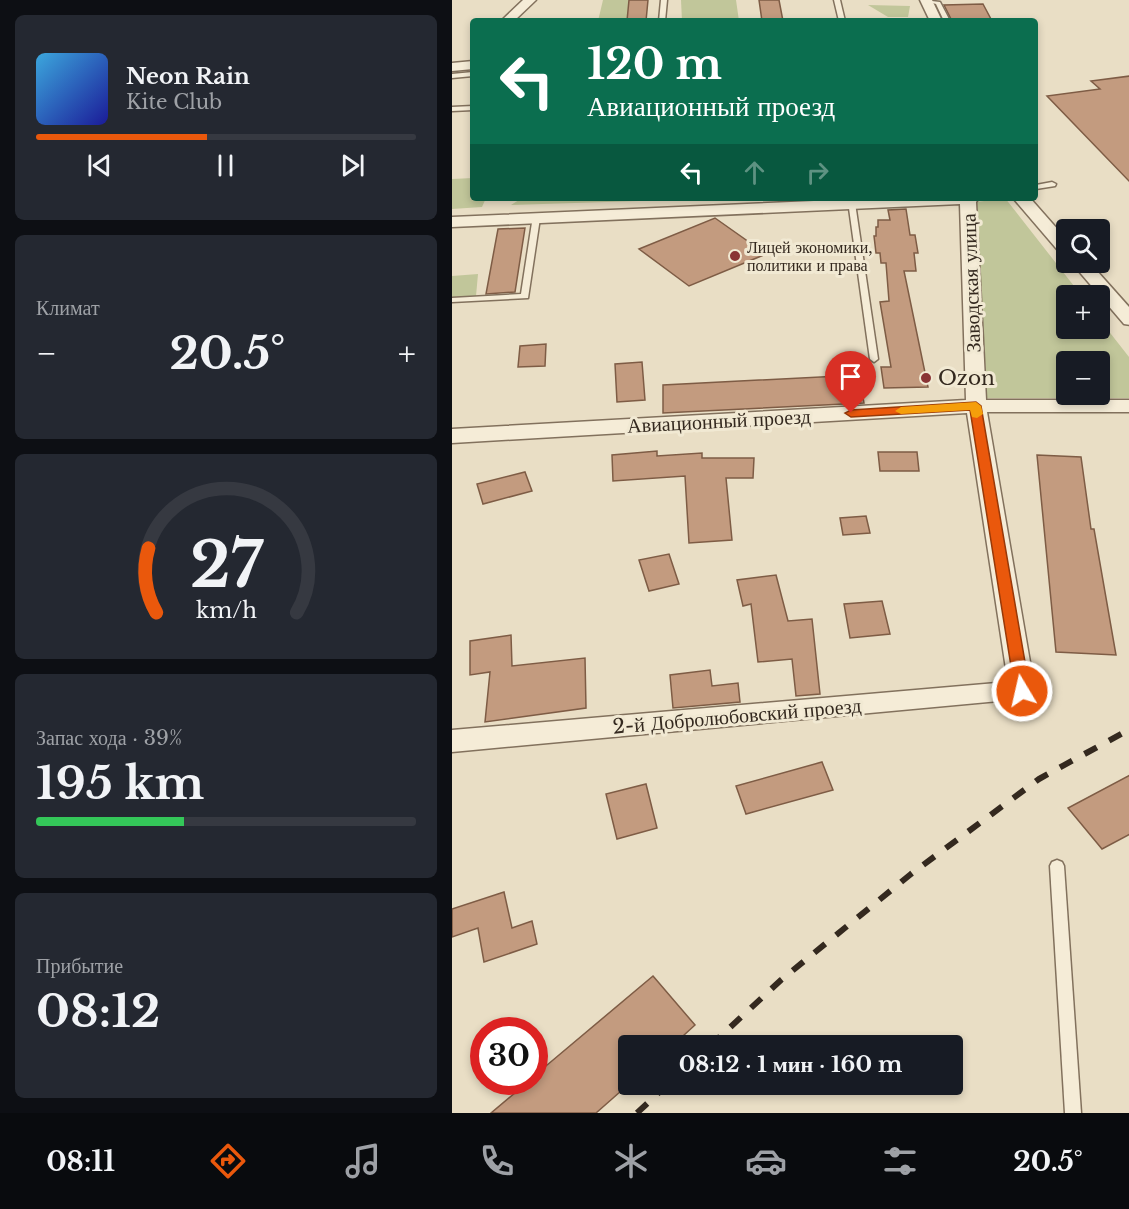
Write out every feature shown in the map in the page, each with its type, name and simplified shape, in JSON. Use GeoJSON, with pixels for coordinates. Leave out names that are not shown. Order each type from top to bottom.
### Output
{"type":"FeatureCollection","features":[{"type":"Feature","properties":{"kind":"street"},"geometry":{"type":"LineString","coordinates":[[510,18],[530,0]]}},
{"type":"Feature","properties":{"kind":"street"},"geometry":{"type":"LineString","coordinates":[[933,2],[936,18]]}},
{"type":"Feature","properties":{"kind":"street"},"geometry":{"type":"LineString","coordinates":[[452,222],[757,203],[874,201]]}},
{"type":"Feature","properties":{"kind":"street","name":"Заводская улица"},"geometry":{"type":"LineString","coordinates":[[959,201],[976,406],[1022,691]]}},
{"type":"Feature","properties":{"kind":"street"},"geometry":{"type":"LineString","coordinates":[[1024,201],[1056,238]]}},
{"type":"Feature","properties":{"kind":"street"},"geometry":{"type":"LineString","coordinates":[[1089,273],[1130,320]]}},
{"type":"Feature","properties":{"kind":"street","name":"Авиационный проезд"},"geometry":{"type":"LineString","coordinates":[[452,436],[976,406],[1130,406]]}},
{"type":"Feature","properties":{"kind":"street","name":"2-й Добролюбовский проезд"},"geometry":{"type":"LineString","coordinates":[[452,741],[1022,691]]}},
{"type":"Feature","properties":{"kind":"lane"},"geometry":{"type":"LineString","coordinates":[[662,18],[664,0]]}},
{"type":"Feature","properties":{"kind":"lane"},"geometry":{"type":"LineString","coordinates":[[838,0],[841,18]]}},
{"type":"Feature","properties":{"kind":"lane"},"geometry":{"type":"LineString","coordinates":[[933,2],[945,18]]}},
{"type":"Feature","properties":{"kind":"lane"},"geometry":{"type":"LineString","coordinates":[[452,76],[466,68]]}},
{"type":"Feature","properties":{"kind":"lane"},"geometry":{"type":"LineString","coordinates":[[452,110],[470,108]]}},
{"type":"Feature","properties":{"kind":"lane"},"geometry":{"type":"LineString","coordinates":[[1038,187],[1052,184]]}},
{"type":"Feature","properties":{"kind":"lane"},"geometry":{"type":"LineString","coordinates":[[851,203],[874,359]]}},
{"type":"Feature","properties":{"kind":"lane"},"geometry":{"type":"LineString","coordinates":[[452,300],[525,296],[536,218]]}},
{"type":"Feature","properties":{"kind":"lane"},"geometry":{"type":"LineString","coordinates":[[1057,866],[1069,977],[1073,1113]]}},
{"type":"Feature","properties":{"kind":"green space"},"geometry":{"type":"Polygon","coordinates":[[[603,0],[629,0],[627,18],[599,18],[603,0]]]}},
{"type":"Feature","properties":{"kind":"green space"},"geometry":{"type":"Polygon","coordinates":[[[681,0],[736,0],[739,18],[682,18],[681,0]]]}},
{"type":"Feature","properties":{"kind":"green space"},"geometry":{"type":"Polygon","coordinates":[[[868,5],[910,6],[908,17],[888,17],[868,5]]]}},
{"type":"Feature","properties":{"kind":"green space"},"geometry":{"type":"Polygon","coordinates":[[[470,178],[470,201],[485,201],[482,207],[452,209],[452,179],[470,178]]]}},
{"type":"Feature","properties":{"kind":"green space"},"geometry":{"type":"Polygon","coordinates":[[[517,201],[638,201],[511,205],[517,201]]]}},
{"type":"Feature","properties":{"kind":"green space"},"geometry":{"type":"Polygon","coordinates":[[[1007,201],[1056,263],[1056,273],[1064,273],[1073,285],[1056,285],[1056,339],[1110,339],[1110,333],[1129,357],[1129,398],[1110,398],[1110,351],[1056,351],[1056,398],[987,398],[977,202],[1007,201]]]}},
{"type":"Feature","properties":{"kind":"green space"},"geometry":{"type":"Polygon","coordinates":[[[478,274],[476,296],[452,298],[452,276],[478,274]]]}},
{"type":"Feature","properties":{"kind":"building"},"geometry":{"type":"Polygon","coordinates":[[[629,0],[648,0],[646,18],[627,18],[629,0]]]}},
{"type":"Feature","properties":{"kind":"building"},"geometry":{"type":"Polygon","coordinates":[[[759,0],[779,0],[782,18],[762,18],[759,0]]]}},
{"type":"Feature","properties":{"kind":"building"},"geometry":{"type":"Polygon","coordinates":[[[983,4],[990,18],[950,18],[944,5],[983,4]]]}},
{"type":"Feature","properties":{"kind":"building"},"geometry":{"type":"Polygon","coordinates":[[[1130,76],[1130,182],[1047,96],[1100,89],[1091,81],[1130,76]]]}},
{"type":"Feature","properties":{"kind":"building"},"geometry":{"type":"Polygon","coordinates":[[[906,209],[910,235],[915,235],[918,253],[914,253],[916,271],[904,271],[928,387],[884,388],[881,367],[891,367],[880,302],[889,301],[886,263],[881,263],[880,253],[876,253],[874,236],[876,236],[878,220],[890,220],[888,210],[906,209]]]}},
{"type":"Feature","properties":{"kind":"building"},"geometry":{"type":"Polygon","coordinates":[[[715,218],[766,254],[689,286],[639,249],[715,218]]]}},
{"type":"Feature","properties":{"kind":"building"},"geometry":{"type":"Polygon","coordinates":[[[525,228],[515,292],[486,294],[498,229],[525,228]]]}},
{"type":"Feature","properties":{"kind":"building"},"geometry":{"type":"Polygon","coordinates":[[[546,344],[545,366],[518,367],[520,346],[546,344]]]}},
{"type":"Feature","properties":{"kind":"building"},"geometry":{"type":"Polygon","coordinates":[[[642,362],[645,400],[617,402],[615,364],[642,362]]]}},
{"type":"Feature","properties":{"kind":"building"},"geometry":{"type":"Polygon","coordinates":[[[859,375],[864,403],[663,413],[663,385],[859,375]]]}},
{"type":"Feature","properties":{"kind":"building"},"geometry":{"type":"Polygon","coordinates":[[[657,451],[657,456],[702,453],[702,458],[754,458],[753,478],[726,478],[732,540],[689,543],[685,476],[613,481],[612,455],[657,451]]]}},
{"type":"Feature","properties":{"kind":"building"},"geometry":{"type":"Polygon","coordinates":[[[878,452],[917,452],[919,471],[880,471],[878,452]]]}},
{"type":"Feature","properties":{"kind":"building"},"geometry":{"type":"Polygon","coordinates":[[[1037,455],[1081,457],[1091,529],[1094,529],[1116,655],[1056,652],[1037,455]]]}},
{"type":"Feature","properties":{"kind":"building"},"geometry":{"type":"Polygon","coordinates":[[[525,472],[532,491],[483,504],[477,484],[525,472]]]}},
{"type":"Feature","properties":{"kind":"building"},"geometry":{"type":"Polygon","coordinates":[[[866,516],[870,533],[843,535],[840,518],[866,516]]]}},
{"type":"Feature","properties":{"kind":"building"},"geometry":{"type":"Polygon","coordinates":[[[669,554],[679,584],[649,591],[639,560],[669,554]]]}},
{"type":"Feature","properties":{"kind":"building"},"geometry":{"type":"Polygon","coordinates":[[[776,575],[788,621],[812,619],[820,694],[796,696],[792,659],[758,662],[751,604],[743,606],[737,580],[776,575]]]}},
{"type":"Feature","properties":{"kind":"building"},"geometry":{"type":"Polygon","coordinates":[[[882,601],[890,634],[850,638],[844,604],[882,601]]]}},
{"type":"Feature","properties":{"kind":"building"},"geometry":{"type":"Polygon","coordinates":[[[511,635],[512,666],[585,658],[586,708],[485,722],[490,672],[470,675],[470,641],[511,635]]]}},
{"type":"Feature","properties":{"kind":"building"},"geometry":{"type":"Polygon","coordinates":[[[710,670],[712,686],[738,683],[740,702],[673,708],[670,675],[710,670]]]}},
{"type":"Feature","properties":{"kind":"building"},"geometry":{"type":"Polygon","coordinates":[[[822,762],[833,790],[746,814],[736,786],[822,762]]]}},
{"type":"Feature","properties":{"kind":"building"},"geometry":{"type":"Polygon","coordinates":[[[1130,775],[1130,834],[1102,849],[1068,808],[1130,775]]]}},
{"type":"Feature","properties":{"kind":"building"},"geometry":{"type":"Polygon","coordinates":[[[646,784],[657,828],[617,839],[606,794],[646,784]]]}},
{"type":"Feature","properties":{"kind":"building"},"geometry":{"type":"Polygon","coordinates":[[[504,892],[512,928],[532,921],[537,944],[484,962],[478,928],[452,937],[452,909],[504,892]]]}},
{"type":"Feature","properties":{"kind":"building"},"geometry":{"type":"Polygon","coordinates":[[[653,976],[695,1025],[684,1035],[618,1035],[618,1094],[596,1113],[491,1113],[512,1095],[548,1095],[548,1064],[653,976]]]}},
{"type":"Feature","properties":{"kind":"railway"},"geometry":{"type":"LineString","coordinates":[[722,1035],[781,980],[911,874],[1039,779],[1130,729]]}},
{"type":"Feature","properties":{"kind":"railway"},"geometry":{"type":"LineString","coordinates":[[637,1113],[656,1095]]}},
{"type":"Feature","properties":{"kind":"slow traffic"},"geometry":{"type":"LineString","coordinates":[[901,411],[976,406],[977,414]]}},
{"type":"Feature","properties":{"kind":"place","name":"Лицей экономики, политики и права"},"geometry":{"type":"Point","coordinates":[735,256]}},
{"type":"Feature","properties":{"kind":"place","name":"Ozon"},"geometry":{"type":"Point","coordinates":[926,378]}},
{"type":"Feature","properties":{"kind":"route"},"geometry":{"type":"LineString","coordinates":[[851,413],[976,406],[1022,691]]}}]}
